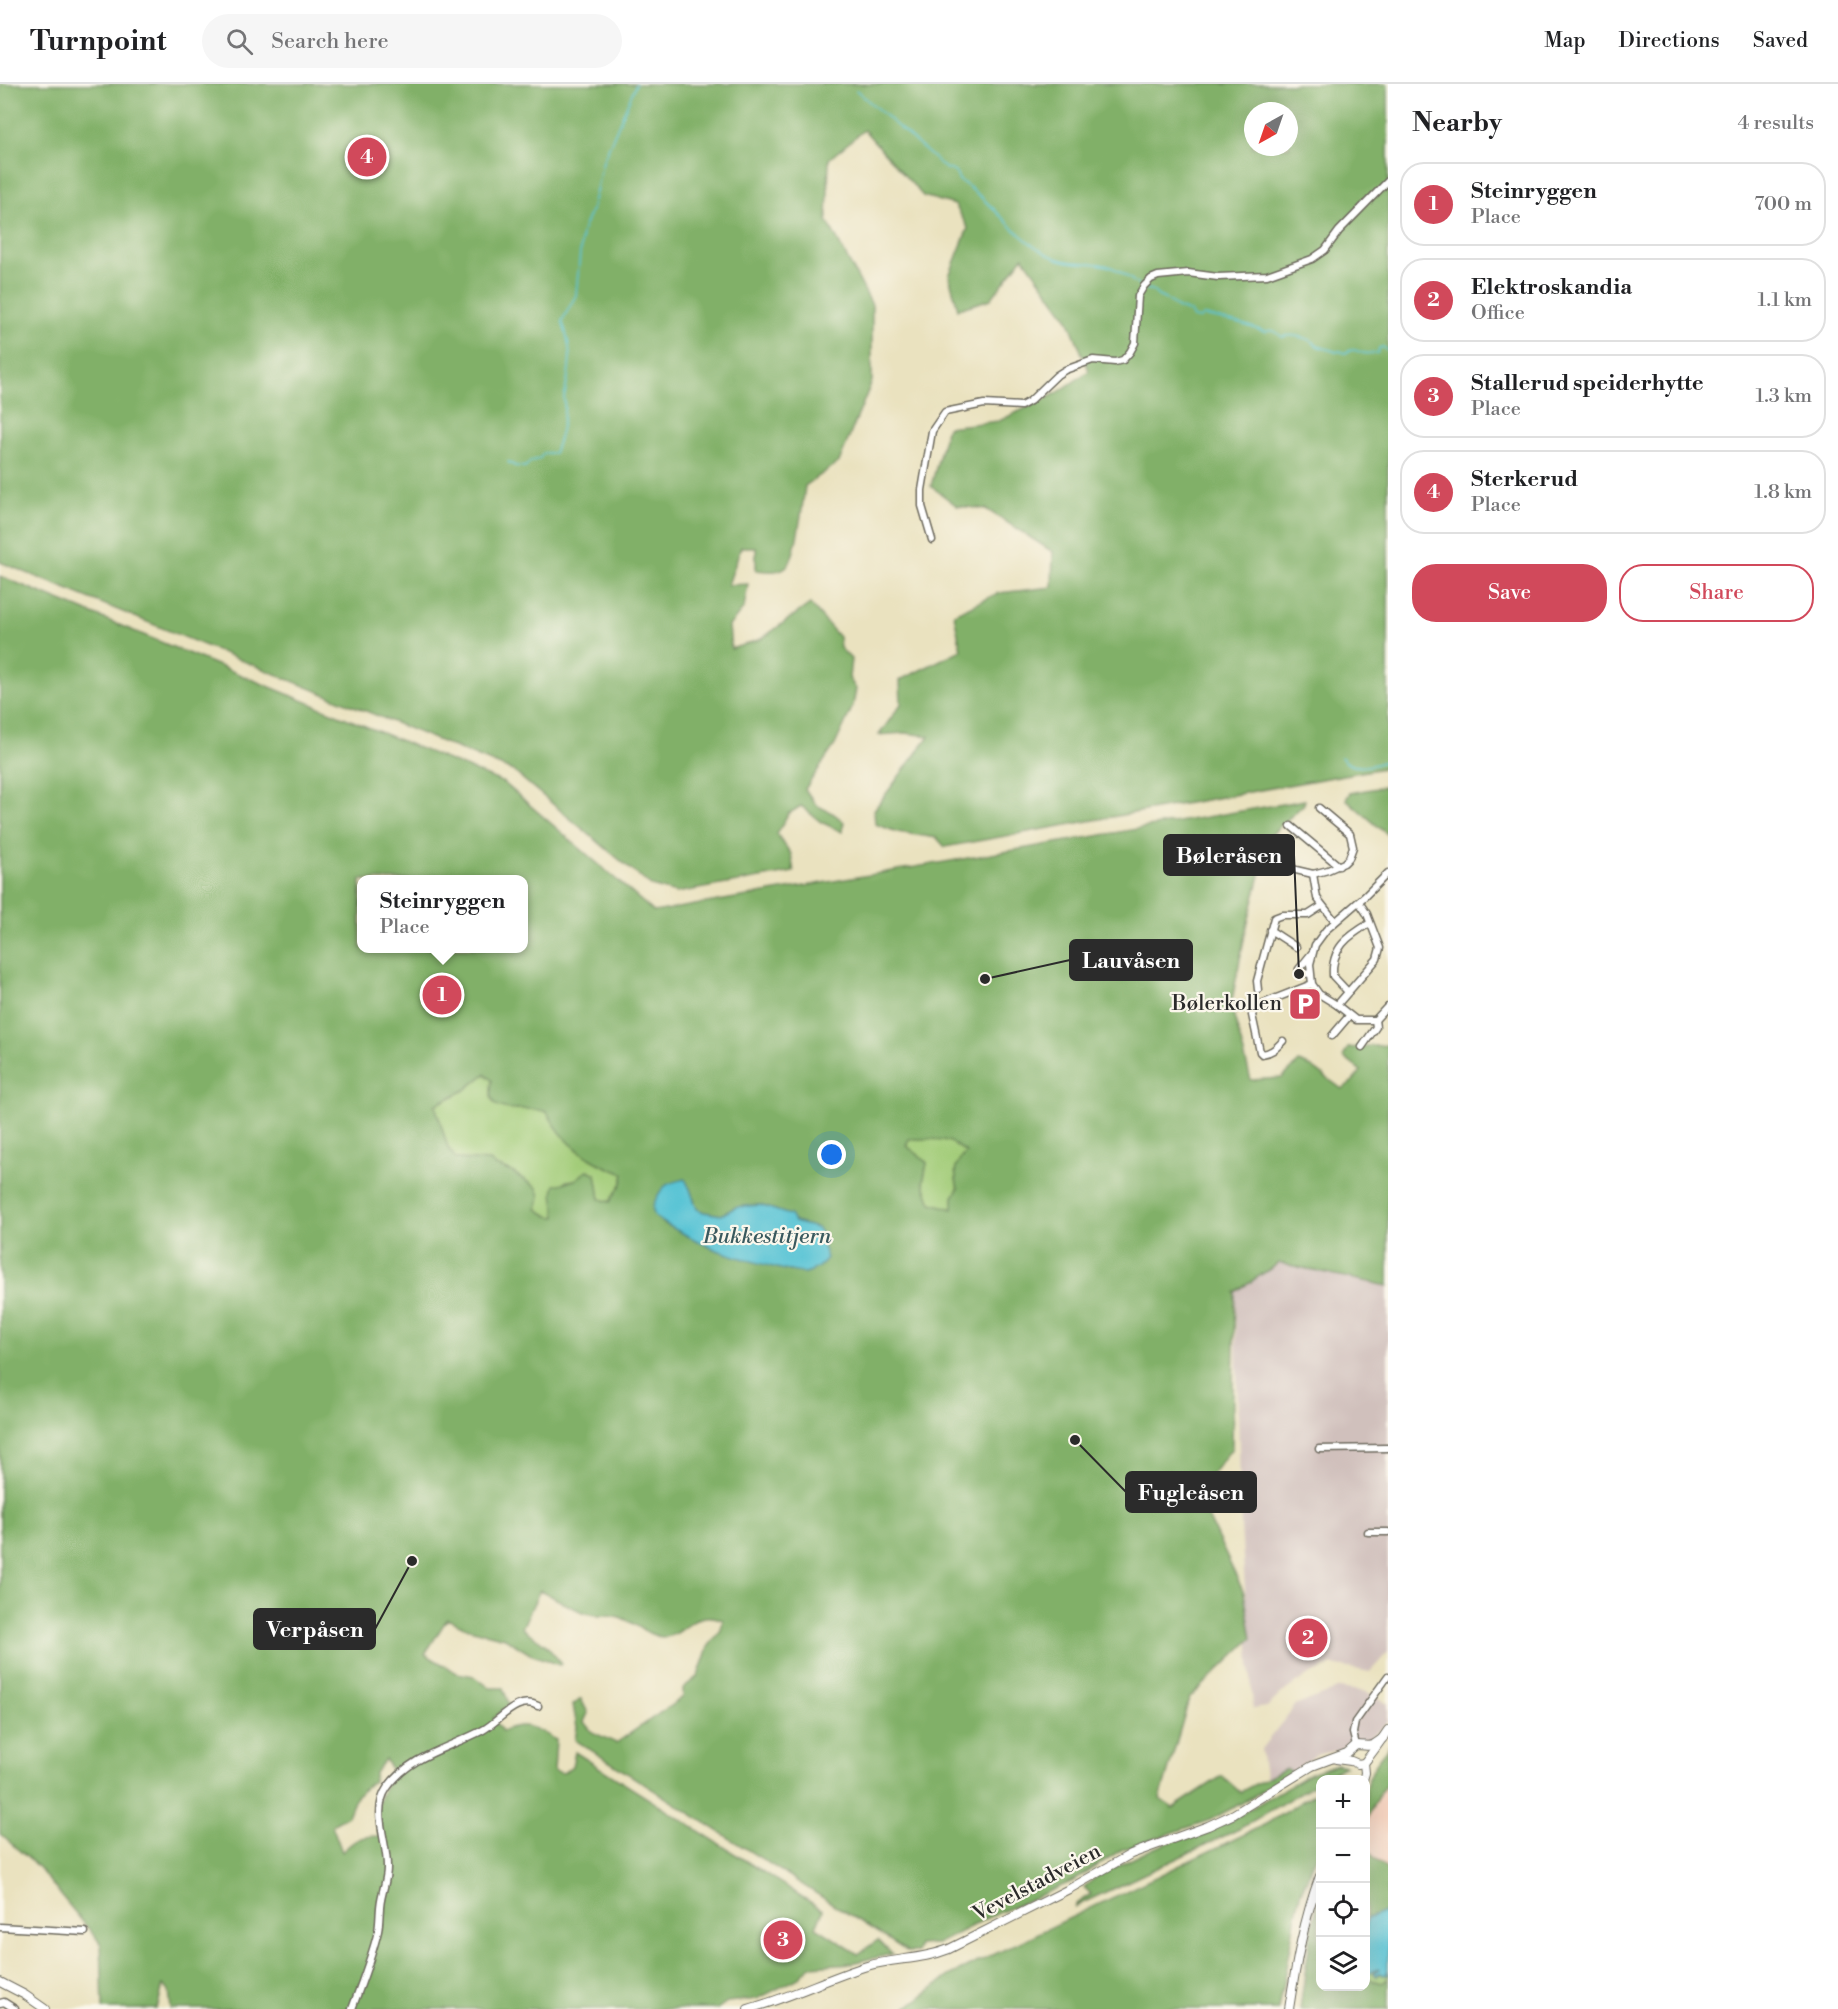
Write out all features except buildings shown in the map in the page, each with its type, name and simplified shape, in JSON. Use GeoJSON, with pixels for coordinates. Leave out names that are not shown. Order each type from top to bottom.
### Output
{"type":"FeatureCollection","features":[{"type":"Feature","properties":{"kind":"main road"},"geometry":{"type":"LineString","coordinates":[[1359,1757],[1380,1745],[1388,1730]]}},
{"type":"Feature","properties":{"kind":"main road"},"geometry":{"type":"LineString","coordinates":[[1356,1745],[1361,1775]]}},
{"type":"Feature","properties":{"kind":"main road","name":"Vevelstadveien"},"geometry":{"type":"LineString","coordinates":[[748,2009],[782,1999],[866,1967],[929,1956],[949,1949],[1071,1888],[1131,1854],[1234,1814],[1312,1766],[1331,1759],[1359,1757]]}},
{"type":"Feature","properties":{"kind":"main road"},"geometry":{"type":"LineString","coordinates":[[1289,2009],[1302,1933],[1317,1883]]}},
{"type":"Feature","properties":{"kind":"main road"},"geometry":{"type":"LineString","coordinates":[[0,1982],[45,2009]]}},
{"type":"Feature","properties":{"kind":"street"},"geometry":{"type":"LineString","coordinates":[[932,540],[922,506],[921,490],[932,431],[945,412],[984,404],[1021,406],[1030,401],[1065,370],[1093,360],[1115,362],[1123,360],[1131,352],[1134,343],[1138,296],[1151,279],[1158,276],[1188,273],[1218,277],[1267,275],[1312,259],[1322,253],[1339,231],[1388,181]]}},
{"type":"Feature","properties":{"kind":"street"},"geometry":{"type":"LineString","coordinates":[[1266,863],[1313,874],[1339,866],[1347,861],[1352,852],[1352,838],[1319,808]]}},
{"type":"Feature","properties":{"kind":"street"},"geometry":{"type":"LineString","coordinates":[[1291,826],[1339,866]]}},
{"type":"Feature","properties":{"kind":"street"},"geometry":{"type":"LineString","coordinates":[[1310,974],[1303,973],[1299,969],[1319,938],[1388,873]]}},
{"type":"Feature","properties":{"kind":"street"},"geometry":{"type":"LineString","coordinates":[[1313,874],[1316,892],[1322,906],[1335,921]]}},
{"type":"Feature","properties":{"kind":"street"},"geometry":{"type":"LineString","coordinates":[[1337,1005],[1377,959],[1380,948],[1367,914],[1359,902]]}},
{"type":"Feature","properties":{"kind":"street"},"geometry":{"type":"LineString","coordinates":[[1258,990],[1257,981],[1274,918],[1278,915],[1308,915],[1322,906]]}},
{"type":"Feature","properties":{"kind":"street"},"geometry":{"type":"LineString","coordinates":[[1348,992],[1333,976],[1335,952],[1370,923]]}},
{"type":"Feature","properties":{"kind":"street"},"geometry":{"type":"LineString","coordinates":[[1270,930],[1296,947]]}},
{"type":"Feature","properties":{"kind":"street"},"geometry":{"type":"LineString","coordinates":[[1380,948],[1388,947]]}},
{"type":"Feature","properties":{"kind":"street"},"geometry":{"type":"LineString","coordinates":[[1312,952],[1310,974],[1312,984],[1319,994],[1349,1016],[1360,1021],[1375,1020],[1388,1006]]}},
{"type":"Feature","properties":{"kind":"street"},"geometry":{"type":"LineString","coordinates":[[1283,1041],[1269,1053],[1260,1052],[1253,1010],[1256,1006],[1312,984]]}},
{"type":"Feature","properties":{"kind":"street"},"geometry":{"type":"LineString","coordinates":[[1332,1036],[1349,1016]]}},
{"type":"Feature","properties":{"kind":"street"},"geometry":{"type":"LineString","coordinates":[[1362,1047],[1376,1028],[1375,1020]]}},
{"type":"Feature","properties":{"kind":"street"},"geometry":{"type":"LineString","coordinates":[[1319,1449],[1388,1448]]}},
{"type":"Feature","properties":{"kind":"street"},"geometry":{"type":"LineString","coordinates":[[1368,1533],[1388,1532]]}},
{"type":"Feature","properties":{"kind":"street"},"geometry":{"type":"LineString","coordinates":[[1356,1745],[1353,1733],[1355,1722],[1388,1676]]}},
{"type":"Feature","properties":{"kind":"street"},"geometry":{"type":"LineString","coordinates":[[352,2009],[379,1924],[387,1872],[380,1814],[386,1790],[412,1763],[481,1731],[518,1704],[527,1702],[538,1706]]}},
{"type":"Feature","properties":{"kind":"street"},"geometry":{"type":"LineString","coordinates":[[0,1927],[85,1932]]}},
{"type":"Feature","properties":{"kind":"street"},"geometry":{"type":"LineString","coordinates":[[0,2003],[4,2002],[15,2009]]}},
{"type":"Feature","properties":{"kind":"shaded area"},"geometry":{"type":"Polygon","coordinates":[[[1279,1263],[1388,1286],[1388,1652],[1370,1672],[1332,1665],[1309,1675],[1283,1692],[1267,1707],[1253,1709],[1241,1527],[1235,1292],[1279,1263]]]}},
{"type":"Feature","properties":{"kind":"shaded area"},"geometry":{"type":"Polygon","coordinates":[[[1339,1688],[1367,1692],[1388,1704],[1388,1722],[1366,1742],[1347,1743],[1342,1749],[1316,1755],[1267,1790],[1261,1749],[1295,1706],[1339,1688]]]}},
{"type":"Feature","properties":{"kind":"shaded area"},"geometry":{"type":"Polygon","coordinates":[[[1388,1782],[1388,1871],[1370,1853],[1370,1813],[1388,1782]]]}},
{"type":"Feature","properties":{"kind":"green space"},"geometry":{"type":"Polygon","coordinates":[[[0,84],[1388,84],[1388,767],[945,847],[937,838],[897,832],[875,824],[874,810],[929,736],[905,733],[879,735],[901,704],[900,680],[961,650],[954,614],[998,593],[1052,587],[1053,552],[986,509],[957,506],[931,486],[947,427],[999,421],[1057,393],[1089,371],[1068,319],[1023,257],[991,299],[958,309],[949,276],[968,228],[955,205],[923,196],[864,130],[829,159],[827,220],[872,305],[872,381],[839,462],[805,486],[797,539],[788,565],[777,571],[756,570],[756,547],[741,547],[728,585],[748,584],[744,608],[729,626],[731,649],[761,639],[810,604],[839,637],[840,648],[851,659],[849,678],[856,689],[853,706],[835,745],[805,789],[816,805],[844,822],[842,832],[821,822],[801,806],[788,814],[777,834],[791,854],[794,872],[676,893],[651,886],[513,771],[0,562],[0,84]]]}},
{"type":"Feature","properties":{"kind":"green space"},"geometry":{"type":"Polygon","coordinates":[[[0,576],[504,783],[654,912],[1305,800],[1304,804],[1270,836],[1245,934],[1231,1005],[1251,1080],[1282,1078],[1299,1062],[1312,1067],[1342,1089],[1361,1071],[1343,1057],[1348,1048],[1388,1045],[1388,1286],[1279,1263],[1235,1292],[1232,1448],[1197,1494],[1244,1593],[1252,1638],[1189,1699],[1160,1799],[1173,1808],[1222,1776],[1240,1792],[1286,1768],[1292,1772],[1210,1820],[1121,1850],[1073,1881],[987,1918],[937,1944],[919,1945],[917,1952],[908,1952],[575,1740],[577,1727],[573,1705],[581,1699],[588,1713],[584,1722],[592,1732],[616,1743],[683,1697],[683,1688],[698,1676],[708,1647],[721,1630],[723,1620],[713,1617],[697,1619],[678,1632],[664,1637],[648,1632],[622,1618],[578,1610],[540,1590],[522,1628],[545,1644],[561,1663],[560,1665],[530,1654],[505,1638],[469,1629],[447,1619],[425,1654],[457,1673],[474,1676],[490,1688],[503,1688],[509,1704],[493,1719],[502,1731],[517,1726],[530,1727],[556,1740],[554,1771],[563,1773],[572,1766],[575,1752],[823,1910],[816,1927],[858,1954],[878,1940],[892,1954],[852,1963],[811,1966],[797,1979],[757,1999],[727,2002],[717,2009],[171,2009],[169,1991],[163,1985],[157,2009],[103,2009],[101,1944],[37,1866],[0,1834],[0,576]],[[485,1074],[465,1090],[435,1105],[448,1148],[456,1159],[490,1161],[512,1172],[537,1188],[540,1196],[537,1209],[548,1216],[556,1217],[553,1193],[555,1185],[575,1180],[588,1170],[596,1174],[600,1199],[610,1202],[622,1183],[624,1174],[600,1164],[579,1151],[562,1134],[547,1112],[500,1107],[494,1102],[491,1094],[492,1080],[485,1074]],[[909,1139],[906,1145],[927,1163],[923,1182],[931,1203],[953,1209],[953,1197],[958,1189],[956,1169],[966,1152],[949,1141],[909,1139]],[[690,1189],[663,1223],[715,1249],[790,1271],[805,1273],[817,1228],[794,1222],[789,1215],[760,1205],[736,1207],[721,1215],[704,1212],[697,1209],[690,1189]],[[385,1759],[375,1773],[373,1781],[356,1796],[348,1816],[332,1825],[342,1852],[358,1839],[379,1836],[378,1803],[394,1774],[385,1759]]]}},
{"type":"Feature","properties":{"kind":"green space"},"geometry":{"type":"Polygon","coordinates":[[[1388,786],[1388,835],[1346,799],[1350,793],[1388,786]]]}},
{"type":"Feature","properties":{"kind":"green space"},"geometry":{"type":"Polygon","coordinates":[[[485,1074],[492,1079],[491,1096],[494,1103],[513,1109],[540,1109],[547,1112],[562,1134],[579,1151],[600,1164],[624,1174],[622,1183],[610,1202],[600,1199],[596,1174],[588,1170],[575,1180],[566,1181],[556,1207],[556,1218],[548,1216],[537,1209],[540,1196],[537,1188],[512,1172],[490,1161],[456,1159],[448,1148],[435,1105],[465,1090],[485,1074]]]}},
{"type":"Feature","properties":{"kind":"green space"},"geometry":{"type":"Polygon","coordinates":[[[931,1138],[949,1141],[966,1152],[956,1169],[958,1189],[953,1197],[954,1209],[931,1203],[923,1182],[927,1163],[906,1145],[909,1139],[931,1138]]]}},
{"type":"Feature","properties":{"kind":"green space"},"geometry":{"type":"Polygon","coordinates":[[[1388,1747],[1388,1782],[1370,1813],[1370,1776],[1376,1762],[1388,1747]]]}},
{"type":"Feature","properties":{"kind":"green space"},"geometry":{"type":"Polygon","coordinates":[[[1337,1764],[1345,1766],[1330,1775],[1316,1775],[1316,1783],[1239,1829],[1074,1907],[1091,1894],[1084,1887],[1099,1875],[1154,1848],[1228,1822],[1311,1773],[1337,1764]]]}},
{"type":"Feature","properties":{"kind":"green space"},"geometry":{"type":"Polygon","coordinates":[[[1316,1793],[1316,1857],[1300,1894],[1278,2009],[905,2009],[949,1976],[1266,1824],[1316,1793]]]}},
{"type":"Feature","properties":{"kind":"green space"},"geometry":{"type":"Polygon","coordinates":[[[1370,1853],[1388,1871],[1388,1913],[1370,1918],[1370,1853]]]}},
{"type":"Feature","properties":{"kind":"green space"},"geometry":{"type":"Polygon","coordinates":[[[1316,1912],[1316,1991],[1370,1991],[1370,1980],[1383,1983],[1388,1978],[1388,2009],[1300,2009],[1316,1912]]]}},
{"type":"Feature","properties":{"kind":"green space"},"geometry":{"type":"Polygon","coordinates":[[[1378,1968],[1374,1973],[1377,1976],[1380,1973],[1388,1974],[1388,1978],[1383,1983],[1370,1980],[1370,1972],[1378,1968]]]}},
{"type":"Feature","properties":{"kind":"water","name":"Bukkestitjern"},"geometry":{"type":"Polygon","coordinates":[[[685,1179],[697,1209],[704,1212],[721,1215],[736,1207],[760,1205],[790,1215],[794,1222],[817,1228],[824,1236],[823,1247],[827,1258],[818,1267],[805,1273],[798,1273],[722,1252],[673,1228],[655,1216],[653,1205],[664,1187],[685,1179]]]}},
{"type":"Feature","properties":{"kind":"water"},"geometry":{"type":"Polygon","coordinates":[[[1388,1913],[1388,1971],[1386,1972],[1388,1974],[1379,1973],[1377,1976],[1374,1973],[1379,1969],[1377,1968],[1370,1973],[1370,1918],[1388,1913]]]}},
{"type":"Feature","properties":{"kind":"waterway"},"geometry":{"type":"LineString","coordinates":[[508,462],[515,466],[525,467],[531,461],[539,459],[544,453],[554,453],[558,443],[562,428],[570,360],[562,321],[576,295],[582,232],[592,208],[603,161],[636,84]]}},
{"type":"Feature","properties":{"kind":"waterway"},"geometry":{"type":"LineString","coordinates":[[856,90],[946,169],[955,172],[959,180],[1036,247],[1057,259],[1108,266],[1125,274],[1139,286]]}},
{"type":"Feature","properties":{"kind":"waterway"},"geometry":{"type":"LineString","coordinates":[[1146,289],[1152,290],[1177,308],[1190,312],[1193,318],[1200,319],[1203,316],[1242,324],[1265,332],[1276,332],[1282,337],[1289,335],[1300,337],[1336,352],[1345,353],[1354,350],[1378,353],[1379,348],[1383,347],[1388,351]]}},
{"type":"Feature","properties":{"kind":"waterway"},"geometry":{"type":"LineString","coordinates":[[1341,757],[1345,762],[1357,766],[1370,766],[1388,760]]}},
{"type":"Feature","properties":{"kind":"place","name":"Sterkerud"},"geometry":{"type":"Point","coordinates":[367,157]}},
{"type":"Feature","properties":{"kind":"place","name":"Bøleråsen"},"geometry":{"type":"Point","coordinates":[1299,974]}},
{"type":"Feature","properties":{"kind":"place","name":"Lauvåsen"},"geometry":{"type":"Point","coordinates":[985,979]}},
{"type":"Feature","properties":{"kind":"place","name":"Steinryggen"},"geometry":{"type":"Point","coordinates":[442,995]}},
{"type":"Feature","properties":{"kind":"place","name":"Bølerkollen"},"geometry":{"type":"Point","coordinates":[1305,1004]}},
{"type":"Feature","properties":{"kind":"place","name":"Fugleåsen"},"geometry":{"type":"Point","coordinates":[1075,1440]}},
{"type":"Feature","properties":{"kind":"place","name":"Verpåsen"},"geometry":{"type":"Point","coordinates":[412,1561]}},
{"type":"Feature","properties":{"kind":"place","name":"Elektroskandia"},"geometry":{"type":"Point","coordinates":[1308,1638]}},
{"type":"Feature","properties":{"kind":"place","name":"Stallerud speiderhytte"},"geometry":{"type":"Point","coordinates":[783,1940]}}]}
